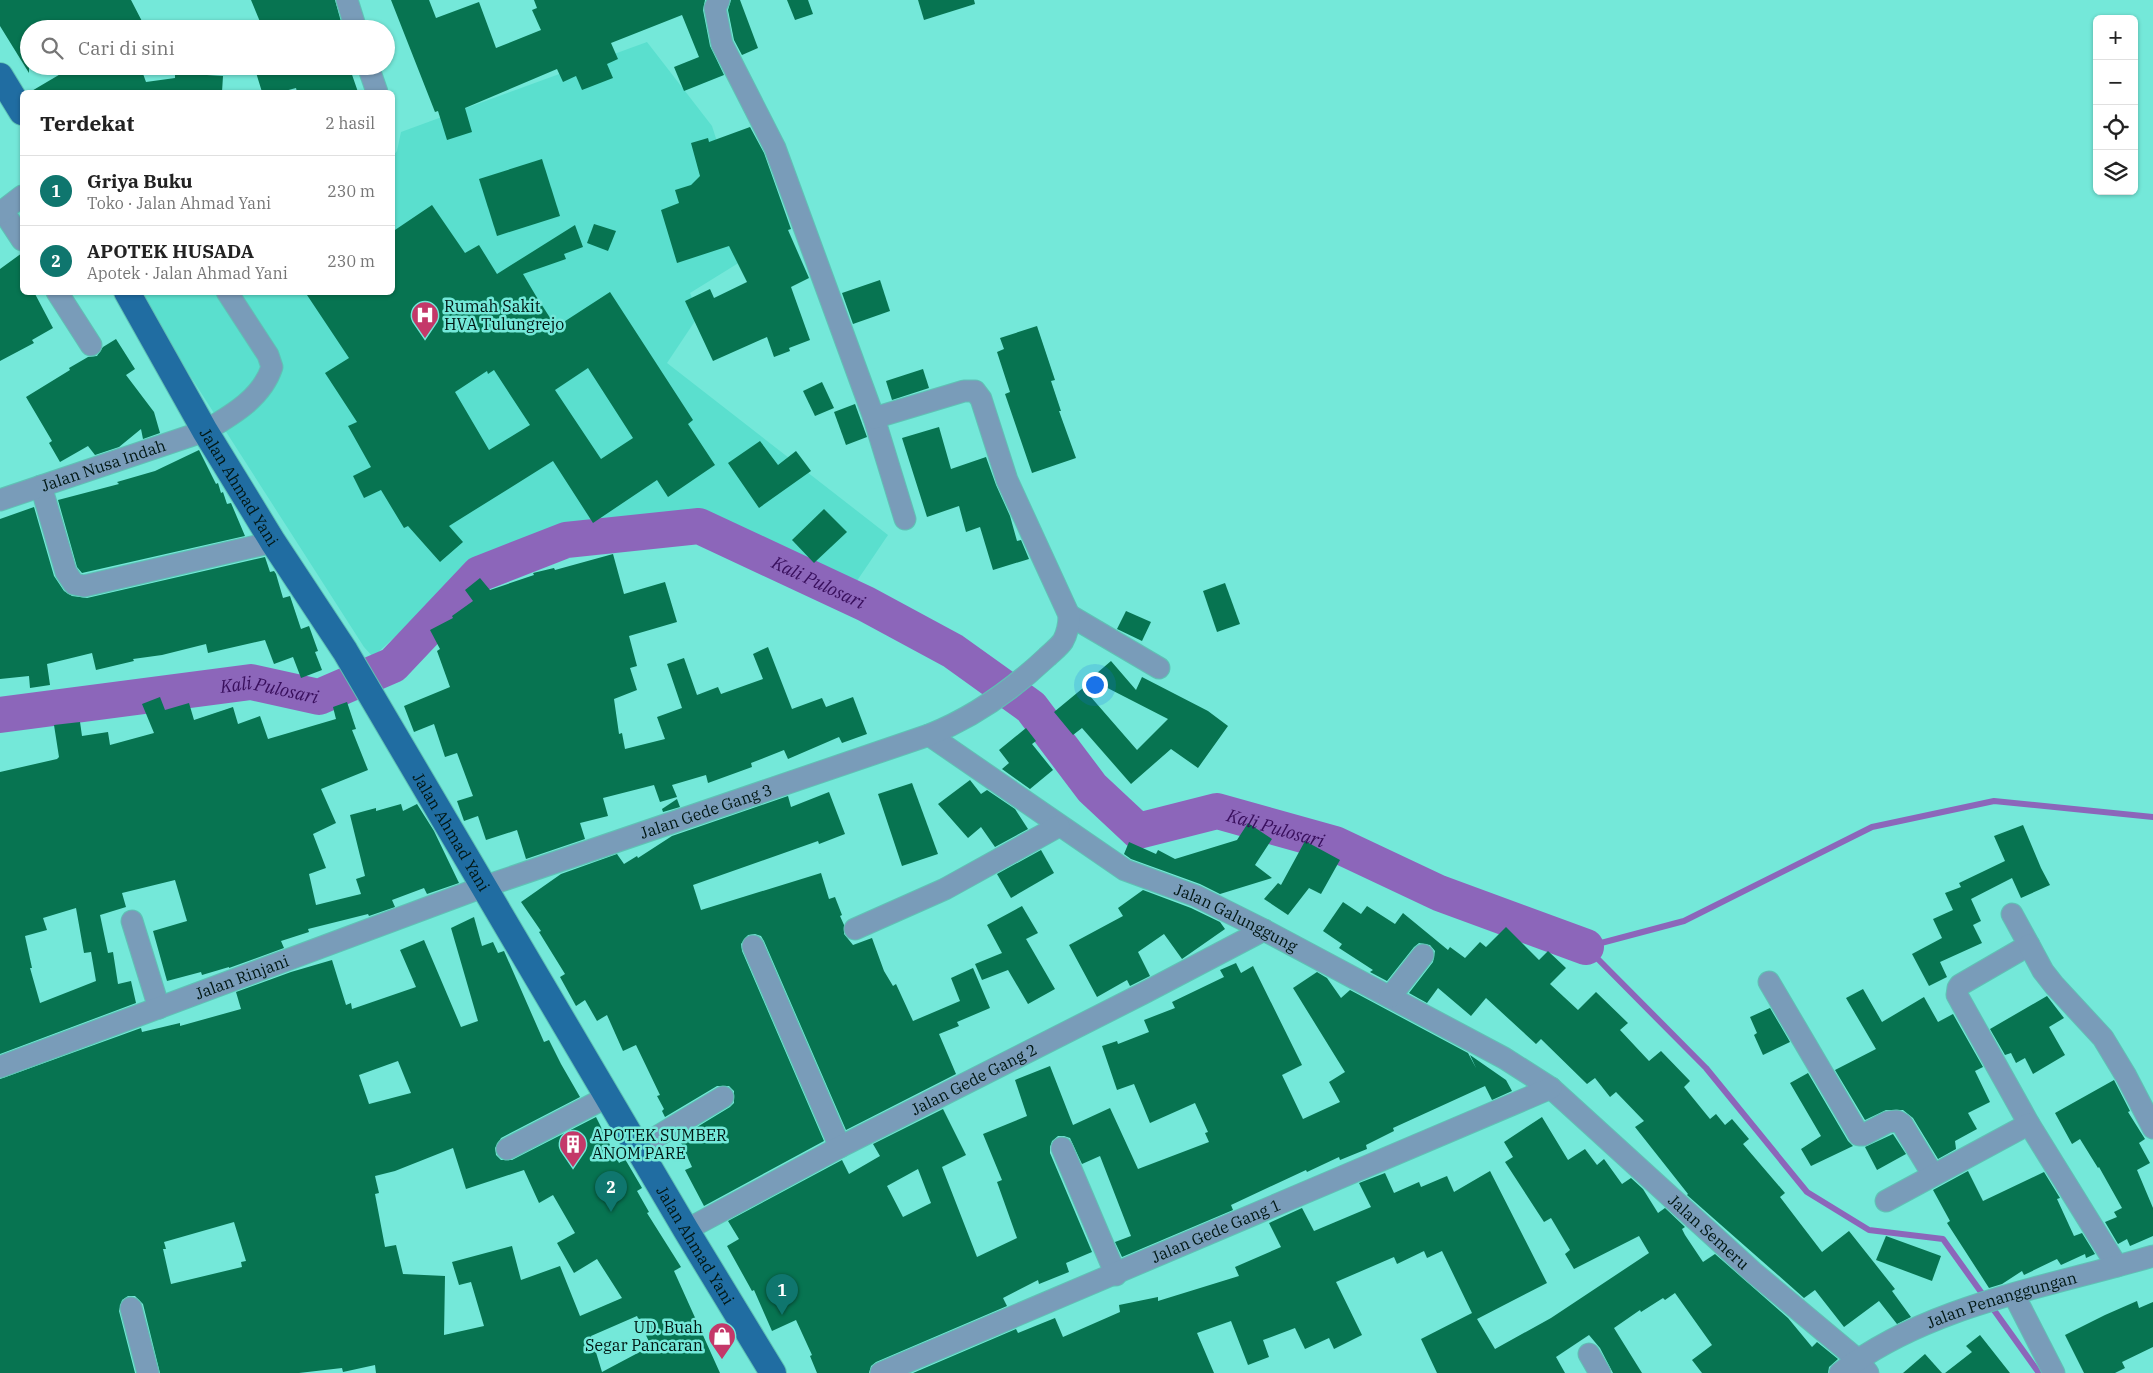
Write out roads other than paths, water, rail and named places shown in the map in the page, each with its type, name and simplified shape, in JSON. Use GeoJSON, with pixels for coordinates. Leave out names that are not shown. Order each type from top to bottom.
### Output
{"type":"FeatureCollection","features":[{"type":"Feature","properties":{"kind":"main road"},"geometry":{"type":"LineString","coordinates":[[0,76],[20,109]]}},
{"type":"Feature","properties":{"kind":"main road","name":"Jalan Ahmad Yani"},"geometry":{"type":"LineString","coordinates":[[129,295],[205,431],[373,699],[607,1097],[773,1373]]}},
{"type":"Feature","properties":{"kind":"street"},"geometry":{"type":"LineString","coordinates":[[347,0],[353,20]]}},
{"type":"Feature","properties":{"kind":"street"},"geometry":{"type":"LineString","coordinates":[[719,0],[716,8],[722,44],[775,148],[874,418],[905,519]]}},
{"type":"Feature","properties":{"kind":"street"},"geometry":{"type":"LineString","coordinates":[[371,75],[376,90]]}},
{"type":"Feature","properties":{"kind":"street"},"geometry":{"type":"LineString","coordinates":[[20,198],[2,212],[20,237]]}},
{"type":"Feature","properties":{"kind":"street"},"geometry":{"type":"LineString","coordinates":[[59,295],[91,344]]}},
{"type":"Feature","properties":{"kind":"street","name":"Jalan Nusa Indah"},"geometry":{"type":"LineString","coordinates":[[0,500],[205,431],[235,414],[263,386],[272,367],[268,355],[229,295]]}},
{"type":"Feature","properties":{"kind":"street"},"geometry":{"type":"LineString","coordinates":[[874,418],[964,391],[975,391],[981,399],[1007,480],[1066,629],[1159,668]]}},
{"type":"Feature","properties":{"kind":"street"},"geometry":{"type":"LineString","coordinates":[[41,486],[66,572],[74,584],[84,586],[273,542]]}},
{"type":"Feature","properties":{"kind":"street","name":"Jalan Gede Gang 3"},"geometry":{"type":"LineString","coordinates":[[483,887],[952,726],[993,700],[1033,670],[1066,629]]}},
{"type":"Feature","properties":{"kind":"street","name":"Jalan Galunggung"},"geometry":{"type":"LineString","coordinates":[[929,735],[1125,870],[1196,896],[1264,930],[1504,1058],[1552,1088]]}},
{"type":"Feature","properties":{"kind":"street"},"geometry":{"type":"LineString","coordinates":[[856,928],[945,889],[1059,826]]}},
{"type":"Feature","properties":{"kind":"street","name":"Jalan Rinjani"},"geometry":{"type":"LineString","coordinates":[[0,1066],[483,887]]}},
{"type":"Feature","properties":{"kind":"street"},"geometry":{"type":"LineString","coordinates":[[2012,914],[2043,970],[2054,985],[2103,1038],[2126,1076],[2153,1128]]}},
{"type":"Feature","properties":{"kind":"street"},"geometry":{"type":"LineString","coordinates":[[132,922],[158,1008]]}},
{"type":"Feature","properties":{"kind":"street","name":"Jalan Gede Gang 2"},"geometry":{"type":"LineString","coordinates":[[686,1230],[840,1147],[1264,930]]}},
{"type":"Feature","properties":{"kind":"street"},"geometry":{"type":"LineString","coordinates":[[2029,945],[1960,985],[1957,994],[2028,1124],[2117,1266]]}},
{"type":"Feature","properties":{"kind":"street"},"geometry":{"type":"LineString","coordinates":[[753,946],[840,1147]]}},
{"type":"Feature","properties":{"kind":"street"},"geometry":{"type":"LineString","coordinates":[[1390,997],[1422,955]]}},
{"type":"Feature","properties":{"kind":"street"},"geometry":{"type":"LineString","coordinates":[[1769,982],[1859,1135],[1863,1135],[1888,1122],[1897,1121],[1902,1124],[1933,1175]]}},
{"type":"Feature","properties":{"kind":"street","name":"Jalan Gede Gang 1"},"geometry":{"type":"LineString","coordinates":[[880,1373],[1116,1275],[1552,1088]]}},
{"type":"Feature","properties":{"kind":"street","name":"Jalan Semeru"},"geometry":{"type":"LineString","coordinates":[[1552,1088],[1753,1272],[1863,1366]]}},
{"type":"Feature","properties":{"kind":"street"},"geometry":{"type":"LineString","coordinates":[[507,1149],[607,1097]]}},
{"type":"Feature","properties":{"kind":"street"},"geometry":{"type":"LineString","coordinates":[[638,1148],[723,1098]]}},
{"type":"Feature","properties":{"kind":"street"},"geometry":{"type":"LineString","coordinates":[[1886,1201],[2028,1124]]}},
{"type":"Feature","properties":{"kind":"street"},"geometry":{"type":"LineString","coordinates":[[1062,1148],[1116,1275]]}},
{"type":"Feature","properties":{"kind":"street","name":"Jalan Penanggungan"},"geometry":{"type":"LineString","coordinates":[[1840,1373],[1863,1366],[1902,1335],[1968,1306],[2153,1256]]}},
{"type":"Feature","properties":{"kind":"street"},"geometry":{"type":"LineString","coordinates":[[2009,1296],[2054,1373]]}},
{"type":"Feature","properties":{"kind":"street"},"geometry":{"type":"LineString","coordinates":[[131,1308],[148,1373]]}},
{"type":"Feature","properties":{"kind":"street"},"geometry":{"type":"LineString","coordinates":[[1589,1354],[1600,1373]]}},
{"type":"Feature","properties":{"kind":"waterway","name":"Kali Pulosari"},"geometry":{"type":"LineString","coordinates":[[0,715],[251,682],[319,697],[393,665],[479,574],[566,540],[699,526],[866,604],[953,651],[1031,707],[1092,788],[1138,831],[1217,811],[1335,844],[1439,893],[1586,947]]}},
{"type":"Feature","properties":{"kind":"waterway"},"geometry":{"type":"LineString","coordinates":[[1586,947],[1684,921],[1872,827],[1994,801],[2153,817]]}},
{"type":"Feature","properties":{"kind":"waterway"},"geometry":{"type":"LineString","coordinates":[[1586,947],[1706,1068],[1807,1192],[1869,1230],[1943,1239],[2039,1373]]}},
{"type":"Feature","properties":{"kind":"place","name":"Rumah Sakit HVA Tulungrejo"},"geometry":{"type":"Point","coordinates":[425,339]}},
{"type":"Feature","properties":{"kind":"place","name":"APOTEK SUMBER ANOM PARE"},"geometry":{"type":"Point","coordinates":[573,1168]}},
{"type":"Feature","properties":{"kind":"place","name":"APOTEK HUSADA"},"geometry":{"type":"Point","coordinates":[611,1212]}},
{"type":"Feature","properties":{"kind":"place","name":"Griya Buku"},"geometry":{"type":"Point","coordinates":[782,1315]}},
{"type":"Feature","properties":{"kind":"place","name":"UD. Buah Segar Pancaran"},"geometry":{"type":"Point","coordinates":[722,1360]}}]}
